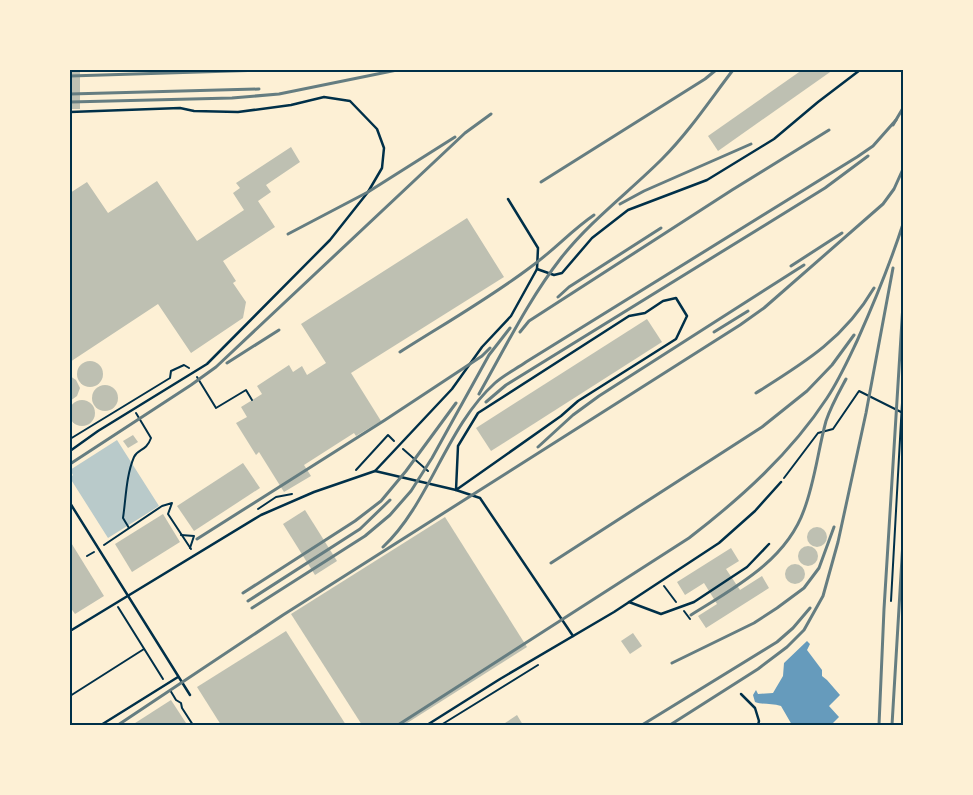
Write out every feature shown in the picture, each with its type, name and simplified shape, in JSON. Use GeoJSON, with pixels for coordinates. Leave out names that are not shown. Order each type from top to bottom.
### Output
{"type":"FeatureCollection","features":[{"type":"Feature","properties":{"kind":"lane"},"geometry":{"type":"LineString","coordinates":[[537,269],[554,275],[562,273],[592,238],[628,210],[707,180],[774,140],[818,102],[860,70]]}},
{"type":"Feature","properties":{"kind":"lane"},"geometry":{"type":"LineString","coordinates":[[70,112],[180,108],[194,111],[238,112],[291,105],[324,97],[350,101],[377,129],[384,148],[382,168],[368,192],[330,240],[208,364],[98,431],[70,451]]}},
{"type":"Feature","properties":{"kind":"lane"},"geometry":{"type":"LineString","coordinates":[[70,631],[261,515],[314,492],[375,471],[452,389],[482,347],[511,316],[537,269],[538,248],[508,199]]}},
{"type":"Feature","properties":{"kind":"lane"},"geometry":{"type":"LineString","coordinates":[[676,298],[687,316],[676,339],[578,401],[561,416],[456,490],[458,446],[478,413],[629,316],[646,313],[663,301],[676,298]]}},
{"type":"Feature","properties":{"kind":"lane"},"geometry":{"type":"LineString","coordinates":[[375,471],[456,490],[480,498],[573,636]]}},
{"type":"Feature","properties":{"kind":"lane"},"geometry":{"type":"LineString","coordinates":[[427,725],[629,602],[719,543],[755,511],[781,482]]}},
{"type":"Feature","properties":{"kind":"lane"},"geometry":{"type":"LineString","coordinates":[[70,503],[190,695]]}},
{"type":"Feature","properties":{"kind":"lane"},"geometry":{"type":"LineString","coordinates":[[629,602],[661,614],[694,602],[747,567],[768,544]]}},
{"type":"Feature","properties":{"kind":"lane"},"geometry":{"type":"LineString","coordinates":[[101,725],[178,676]]}},
{"type":"Feature","properties":{"kind":"lane"},"geometry":{"type":"LineString","coordinates":[[741,694],[755,708],[759,722],[758,725]]}},
{"type":"Feature","properties":{"kind":"path"},"geometry":{"type":"LineString","coordinates":[[70,439],[170,378],[171,371],[184,365],[194,373],[216,408],[246,390],[252,400]]}},
{"type":"Feature","properties":{"kind":"path"},"geometry":{"type":"LineString","coordinates":[[891,601],[903,385]]}},
{"type":"Feature","properties":{"kind":"path"},"geometry":{"type":"LineString","coordinates":[[781,482],[818,433],[833,429],[860,391],[901,412]]}},
{"type":"Feature","properties":{"kind":"path"},"geometry":{"type":"LineString","coordinates":[[130,402],[151,438],[148,447],[135,454],[130,469],[123,518],[130,528]]}},
{"type":"Feature","properties":{"kind":"path"},"geometry":{"type":"LineString","coordinates":[[87,556],[162,506],[172,503],[168,514],[190,549],[194,536],[181,534]]}},
{"type":"Feature","properties":{"kind":"path"},"geometry":{"type":"LineString","coordinates":[[663,585],[690,619]]}},
{"type":"Feature","properties":{"kind":"path"},"geometry":{"type":"LineString","coordinates":[[115,603],[176,700],[181,703],[192,725]]}},
{"type":"Feature","properties":{"kind":"path"},"geometry":{"type":"LineString","coordinates":[[70,696],[144,649]]}},
{"type":"Feature","properties":{"kind":"path"},"geometry":{"type":"LineString","coordinates":[[441,725],[538,665]]}},
{"type":"Feature","properties":{"kind":"shaded area"},"geometry":{"type":"Polygon","coordinates":[[[117,440],[159,506],[108,538],[70,478],[73,475],[70,470],[117,440]]]}},
{"type":"Feature","properties":{"kind":"water"},"geometry":{"type":"Polygon","coordinates":[[[807,641],[810,644],[807,650],[822,670],[822,676],[840,695],[829,706],[839,717],[831,725],[792,725],[781,706],[755,702],[753,695],[756,690],[758,694],[773,693],[783,676],[784,663],[807,641]]]}},
{"type":"Feature","properties":{"kind":"building"},"geometry":{"type":"Polygon","coordinates":[[[70,70],[80,70],[80,109],[70,109],[70,70]]]}},
{"type":"Feature","properties":{"kind":"building"},"geometry":{"type":"Polygon","coordinates":[[[802,70],[833,70],[718,151],[708,136],[802,70]]]}},
{"type":"Feature","properties":{"kind":"building"},"geometry":{"type":"Polygon","coordinates":[[[291,147],[300,162],[266,185],[271,192],[258,201],[275,227],[223,261],[236,281],[233,283],[246,302],[243,318],[191,353],[158,304],[70,362],[70,193],[87,182],[108,213],[157,181],[197,241],[244,210],[233,193],[240,188],[236,183],[291,147]]]}},
{"type":"Feature","properties":{"kind":"building"},"geometry":{"type":"Polygon","coordinates":[[[467,218],[504,277],[351,373],[381,421],[356,436],[354,433],[304,465],[311,476],[284,492],[259,452],[256,455],[236,423],[247,417],[241,407],[262,394],[257,386],[289,365],[293,372],[302,366],[307,375],[326,363],[301,324],[467,218]]]}},
{"type":"Feature","properties":{"kind":"building"},"geometry":{"type":"Polygon","coordinates":[[[647,319],[662,342],[491,451],[476,428],[647,319]]]}},
{"type":"Feature","properties":{"kind":"building"},"geometry":{"type":"Polygon","coordinates":[[[90,361],[99,365],[103,374],[99,383],[90,387],[81,383],[77,374],[81,365],[90,361]]]}},
{"type":"Feature","properties":{"kind":"building"},"geometry":{"type":"Polygon","coordinates":[[[70,376],[76,380],[80,388],[77,396],[70,401],[70,376]]]}},
{"type":"Feature","properties":{"kind":"building"},"geometry":{"type":"Polygon","coordinates":[[[105,385],[114,389],[118,398],[114,407],[105,411],[96,407],[92,398],[96,389],[105,385]]]}},
{"type":"Feature","properties":{"kind":"building"},"geometry":{"type":"Polygon","coordinates":[[[82,400],[91,404],[95,413],[91,422],[82,426],[73,422],[69,413],[73,404],[82,400]]]}},
{"type":"Feature","properties":{"kind":"building"},"geometry":{"type":"Polygon","coordinates":[[[133,435],[138,442],[128,448],[123,441],[133,435]]]}},
{"type":"Feature","properties":{"kind":"building"},"geometry":{"type":"Polygon","coordinates":[[[243,463],[260,488],[194,531],[177,506],[243,463]]]}},
{"type":"Feature","properties":{"kind":"building"},"geometry":{"type":"Polygon","coordinates":[[[305,510],[337,561],[315,575],[283,524],[305,510]]]}},
{"type":"Feature","properties":{"kind":"building"},"geometry":{"type":"Polygon","coordinates":[[[163,514],[180,542],[132,572],[115,544],[163,514]]]}},
{"type":"Feature","properties":{"kind":"building"},"geometry":{"type":"Polygon","coordinates":[[[445,517],[527,647],[404,725],[362,725],[291,614],[445,517]]]}},
{"type":"Feature","properties":{"kind":"building"},"geometry":{"type":"Polygon","coordinates":[[[817,527],[824,530],[827,537],[824,544],[817,547],[810,544],[807,537],[810,530],[817,527]]]}},
{"type":"Feature","properties":{"kind":"building"},"geometry":{"type":"Polygon","coordinates":[[[70,541],[104,596],[75,614],[70,607],[70,541]]]}},
{"type":"Feature","properties":{"kind":"building"},"geometry":{"type":"Polygon","coordinates":[[[808,546],[815,549],[818,556],[815,563],[808,566],[801,563],[798,556],[801,549],[808,546]]]}},
{"type":"Feature","properties":{"kind":"building"},"geometry":{"type":"Polygon","coordinates":[[[731,548],[739,561],[726,569],[740,590],[762,576],[769,588],[706,628],[698,616],[717,604],[704,583],[685,595],[677,582],[731,548]]]}},
{"type":"Feature","properties":{"kind":"building"},"geometry":{"type":"Polygon","coordinates":[[[795,564],[802,567],[805,574],[802,581],[795,584],[788,581],[785,574],[788,567],[795,564]]]}},
{"type":"Feature","properties":{"kind":"building"},"geometry":{"type":"Polygon","coordinates":[[[286,631],[346,725],[221,725],[197,687],[286,631]]]}},
{"type":"Feature","properties":{"kind":"building"},"geometry":{"type":"Polygon","coordinates":[[[633,633],[642,646],[630,654],[621,641],[633,633]]]}},
{"type":"Feature","properties":{"kind":"building"},"geometry":{"type":"Polygon","coordinates":[[[171,700],[186,723],[183,725],[132,725],[171,700]]]}},
{"type":"Feature","properties":{"kind":"building"},"geometry":{"type":"Polygon","coordinates":[[[517,715],[523,725],[502,725],[517,715]]]}},
{"type":"Feature","properties":{"kind":"railway"},"geometry":{"type":"LineString","coordinates":[[70,76],[266,70]]}},
{"type":"Feature","properties":{"kind":"railway"},"geometry":{"type":"LineString","coordinates":[[70,102],[232,98],[279,94],[397,70]]}},
{"type":"Feature","properties":{"kind":"railway"},"geometry":{"type":"LineString","coordinates":[[541,182],[705,79],[716,70]]}},
{"type":"Feature","properties":{"kind":"railway"},"geometry":{"type":"LineString","coordinates":[[479,394],[528,307],[561,258],[584,232],[672,149],[733,70]]}},
{"type":"Feature","properties":{"kind":"railway"},"geometry":{"type":"LineString","coordinates":[[70,94],[259,89]]}},
{"type":"Feature","properties":{"kind":"railway"},"geometry":{"type":"LineString","coordinates":[[893,125],[903,108]]}},
{"type":"Feature","properties":{"kind":"railway"},"geometry":{"type":"LineString","coordinates":[[70,464],[216,367],[465,133],[491,114]]}},
{"type":"Feature","properties":{"kind":"railway"},"geometry":{"type":"LineString","coordinates":[[383,547],[413,509],[463,421],[495,383],[857,157],[873,146],[896,120]]}},
{"type":"Feature","properties":{"kind":"railway"},"geometry":{"type":"LineString","coordinates":[[520,332],[529,321],[829,130]]}},
{"type":"Feature","properties":{"kind":"railway"},"geometry":{"type":"LineString","coordinates":[[288,234],[368,192],[455,137]]}},
{"type":"Feature","properties":{"kind":"railway"},"geometry":{"type":"LineString","coordinates":[[620,204],[644,191],[751,144]]}},
{"type":"Feature","properties":{"kind":"railway"},"geometry":{"type":"LineString","coordinates":[[486,402],[506,385],[825,188],[868,156]]}},
{"type":"Feature","properties":{"kind":"railway"},"geometry":{"type":"LineString","coordinates":[[118,725],[283,615],[740,325],[764,308],[883,204],[894,189],[903,169]]}},
{"type":"Feature","properties":{"kind":"railway"},"geometry":{"type":"LineString","coordinates":[[400,352],[516,278],[594,215]]}},
{"type":"Feature","properties":{"kind":"railway"},"geometry":{"type":"LineString","coordinates":[[398,725],[689,538],[764,474],[813,418],[835,384],[870,312],[903,224]]}},
{"type":"Feature","properties":{"kind":"railway"},"geometry":{"type":"LineString","coordinates":[[558,297],[569,287],[661,228]]}},
{"type":"Feature","properties":{"kind":"railway"},"geometry":{"type":"LineString","coordinates":[[791,266],[842,233]]}},
{"type":"Feature","properties":{"kind":"railway"},"geometry":{"type":"LineString","coordinates":[[538,447],[573,415],[599,396],[804,265]]}},
{"type":"Feature","properties":{"kind":"railway"},"geometry":{"type":"LineString","coordinates":[[670,725],[758,669],[787,647],[804,630],[823,596],[838,542],[866,413],[893,268]]}},
{"type":"Feature","properties":{"kind":"railway"},"geometry":{"type":"LineString","coordinates":[[756,393],[807,360],[836,336],[850,322],[874,288]]}},
{"type":"Feature","properties":{"kind":"railway"},"geometry":{"type":"LineString","coordinates":[[879,725],[884,609],[903,304]]}},
{"type":"Feature","properties":{"kind":"railway"},"geometry":{"type":"LineString","coordinates":[[714,332],[748,311]]}},
{"type":"Feature","properties":{"kind":"railway"},"geometry":{"type":"LineString","coordinates":[[252,608],[365,536],[390,515],[411,491],[432,458],[489,355],[510,328]]}},
{"type":"Feature","properties":{"kind":"railway"},"geometry":{"type":"LineString","coordinates":[[227,363],[279,330]]}},
{"type":"Feature","properties":{"kind":"railway"},"geometry":{"type":"LineString","coordinates":[[551,563],[762,427],[807,391],[832,365],[854,335]]}},
{"type":"Feature","properties":{"kind":"railway"},"geometry":{"type":"LineString","coordinates":[[197,539],[385,420],[482,356],[490,348]]}},
{"type":"Feature","properties":{"kind":"railway"},"geometry":{"type":"LineString","coordinates":[[691,615],[757,572],[772,559],[796,528],[811,488],[826,421],[846,379]]}},
{"type":"Feature","properties":{"kind":"railway"},"geometry":{"type":"LineString","coordinates":[[243,593],[355,521],[381,501],[406,471],[456,403]]}},
{"type":"Feature","properties":{"kind":"railway"},"geometry":{"type":"LineString","coordinates":[[248,601],[360,529],[390,500]]}},
{"type":"Feature","properties":{"kind":"railway"},"geometry":{"type":"LineString","coordinates":[[672,663],[754,623],[804,588],[819,568],[834,527]]}},
{"type":"Feature","properties":{"kind":"railway"},"geometry":{"type":"LineString","coordinates":[[892,725],[903,541]]}},
{"type":"Feature","properties":{"kind":"railway"},"geometry":{"type":"LineString","coordinates":[[642,725],[777,642],[793,628],[810,608]]}}]}
